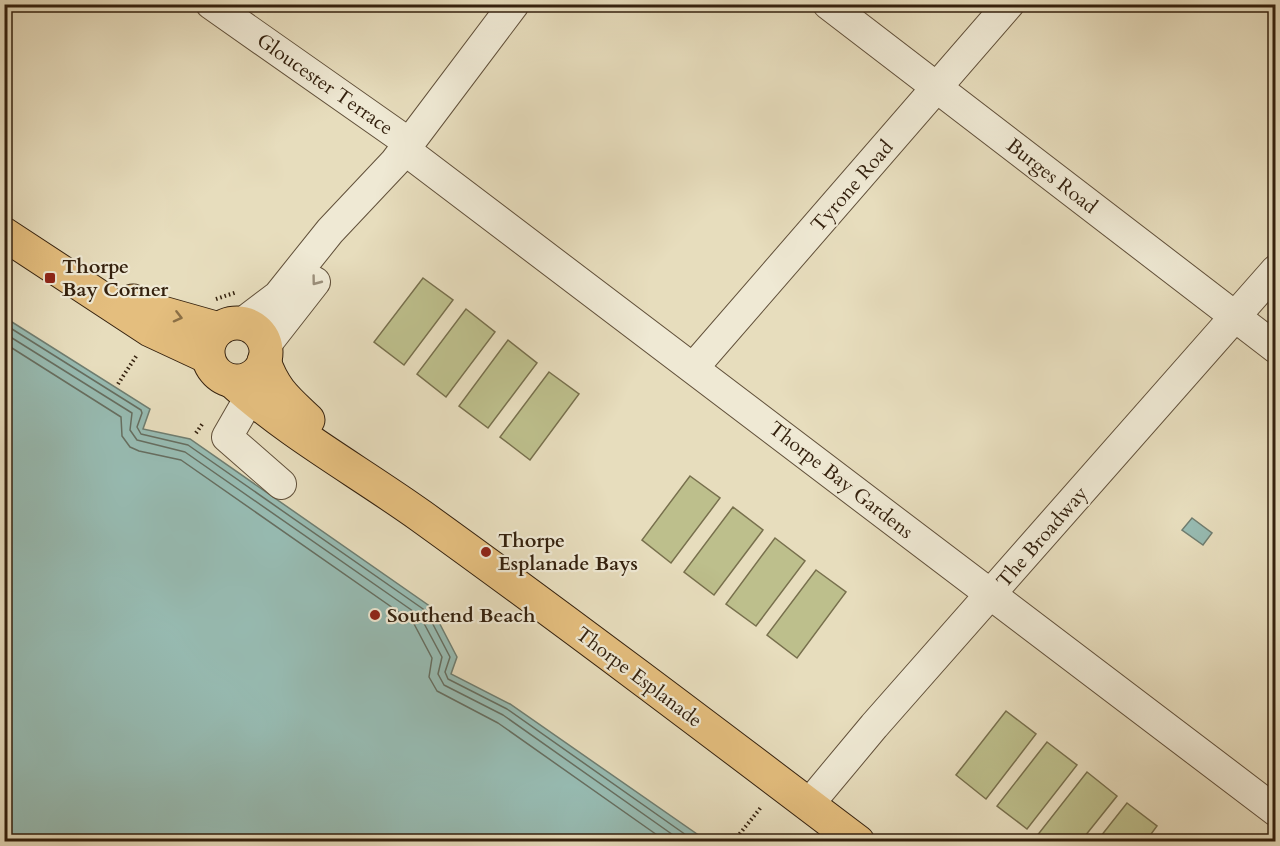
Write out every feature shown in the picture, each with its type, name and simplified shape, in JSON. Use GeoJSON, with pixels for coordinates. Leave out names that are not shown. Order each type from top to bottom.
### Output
{"type":"FeatureCollection","features":[{"type":"Feature","properties":{"kind":"main road","name":"Thorpe Esplanade"},"geometry":{"type":"LineString","coordinates":[[4,234],[150,330],[252,328],[260,335],[253,372],[298,433],[419,515],[858,842]]}},
{"type":"Feature","properties":{"kind":"main road","name":"Thorpe Esplanade"},"geometry":{"type":"LineString","coordinates":[[219,328],[216,373],[253,372]]}},
{"type":"Feature","properties":{"kind":"street","name":"Gloucester Terrace"},"geometry":{"type":"LineString","coordinates":[[211,4],[403,152]]}},
{"type":"Feature","properties":{"kind":"street"},"geometry":{"type":"LineString","coordinates":[[281,484],[227,437],[253,372],[344,244],[403,152],[514,4]]}},
{"type":"Feature","properties":{"kind":"street","name":"Burges Road"},"geometry":{"type":"LineString","coordinates":[[828,4],[1275,348]]}},
{"type":"Feature","properties":{"kind":"street","name":"Tyrone Road"},"geometry":{"type":"LineString","coordinates":[[694,367],[1009,4]]}},
{"type":"Feature","properties":{"kind":"street"},"geometry":{"type":"LineString","coordinates":[[219,328],[279,296],[330,231],[403,152]]}},
{"type":"Feature","properties":{"kind":"street","name":"Thorpe Bay Gardens"},"geometry":{"type":"LineString","coordinates":[[403,152],[694,367],[990,596],[1275,811]]}},
{"type":"Feature","properties":{"kind":"street","name":"The Broadway"},"geometry":{"type":"LineString","coordinates":[[809,804],[874,726],[1275,270]]}},
{"type":"Feature","properties":{"kind":"path"},"geometry":{"type":"LineString","coordinates":[[219,328],[247,289]]}},
{"type":"Feature","properties":{"kind":"path"},"geometry":{"type":"LineString","coordinates":[[118,384],[137,354]]}},
{"type":"Feature","properties":{"kind":"path"},"geometry":{"type":"LineString","coordinates":[[196,433],[204,421]]}},
{"type":"Feature","properties":{"kind":"path"},"geometry":{"type":"LineString","coordinates":[[734,841],[762,806]]}},
{"type":"Feature","properties":{"kind":"green space"},"geometry":{"type":"Polygon","coordinates":[[[423,278],[453,300],[404,365],[374,342],[423,278]]]}},
{"type":"Feature","properties":{"kind":"green space"},"geometry":{"type":"Polygon","coordinates":[[[466,309],[495,332],[446,397],[417,374],[466,309]]]}},
{"type":"Feature","properties":{"kind":"green space"},"geometry":{"type":"Polygon","coordinates":[[[508,340],[537,363],[488,428],[459,406],[508,340]]]}},
{"type":"Feature","properties":{"kind":"green space"},"geometry":{"type":"Polygon","coordinates":[[[549,372],[579,394],[530,460],[500,437],[549,372]]]}},
{"type":"Feature","properties":{"kind":"green space"},"geometry":{"type":"Polygon","coordinates":[[[690,476],[720,498],[671,563],[642,540],[690,476]]]}},
{"type":"Feature","properties":{"kind":"green space"},"geometry":{"type":"Polygon","coordinates":[[[733,507],[763,530],[714,595],[684,572],[733,507]]]}},
{"type":"Feature","properties":{"kind":"green space"},"geometry":{"type":"Polygon","coordinates":[[[775,538],[805,561],[756,626],[726,604],[775,538]]]}},
{"type":"Feature","properties":{"kind":"green space"},"geometry":{"type":"Polygon","coordinates":[[[816,570],[846,592],[797,658],[767,635],[816,570]]]}},
{"type":"Feature","properties":{"kind":"green space"},"geometry":{"type":"Polygon","coordinates":[[[1006,711],[1036,734],[986,799],[956,775],[1006,711]]]}},
{"type":"Feature","properties":{"kind":"green space"},"geometry":{"type":"Polygon","coordinates":[[[1047,742],[1077,765],[1027,829],[997,806],[1047,742]]]}},
{"type":"Feature","properties":{"kind":"green space"},"geometry":{"type":"Polygon","coordinates":[[[1087,772],[1117,796],[1081,841],[1042,841],[1036,837],[1087,772]]]}},
{"type":"Feature","properties":{"kind":"green space"},"geometry":{"type":"Polygon","coordinates":[[[1127,803],[1157,826],[1146,841],[1097,841],[1127,803]]]}},
{"type":"Feature","properties":{"kind":"water"},"geometry":{"type":"Polygon","coordinates":[[[4,317],[150,409],[143,429],[190,439],[431,607],[457,657],[451,674],[510,704],[707,841],[5,841],[4,317]]]}},
{"type":"Feature","properties":{"kind":"water"},"geometry":{"type":"Polygon","coordinates":[[[1192,518],[1212,533],[1203,545],[1182,530],[1192,518]]]}},
{"type":"Feature","properties":{"kind":"place","name":"Thorpe Bay Corner"},"geometry":{"type":"Point","coordinates":[50,278]}},
{"type":"Feature","properties":{"kind":"place","name":"Thorpe Esplanade Bays"},"geometry":{"type":"Point","coordinates":[486,552]}},
{"type":"Feature","properties":{"kind":"place","name":"Southend Beach"},"geometry":{"type":"Point","coordinates":[375,615]}}]}
